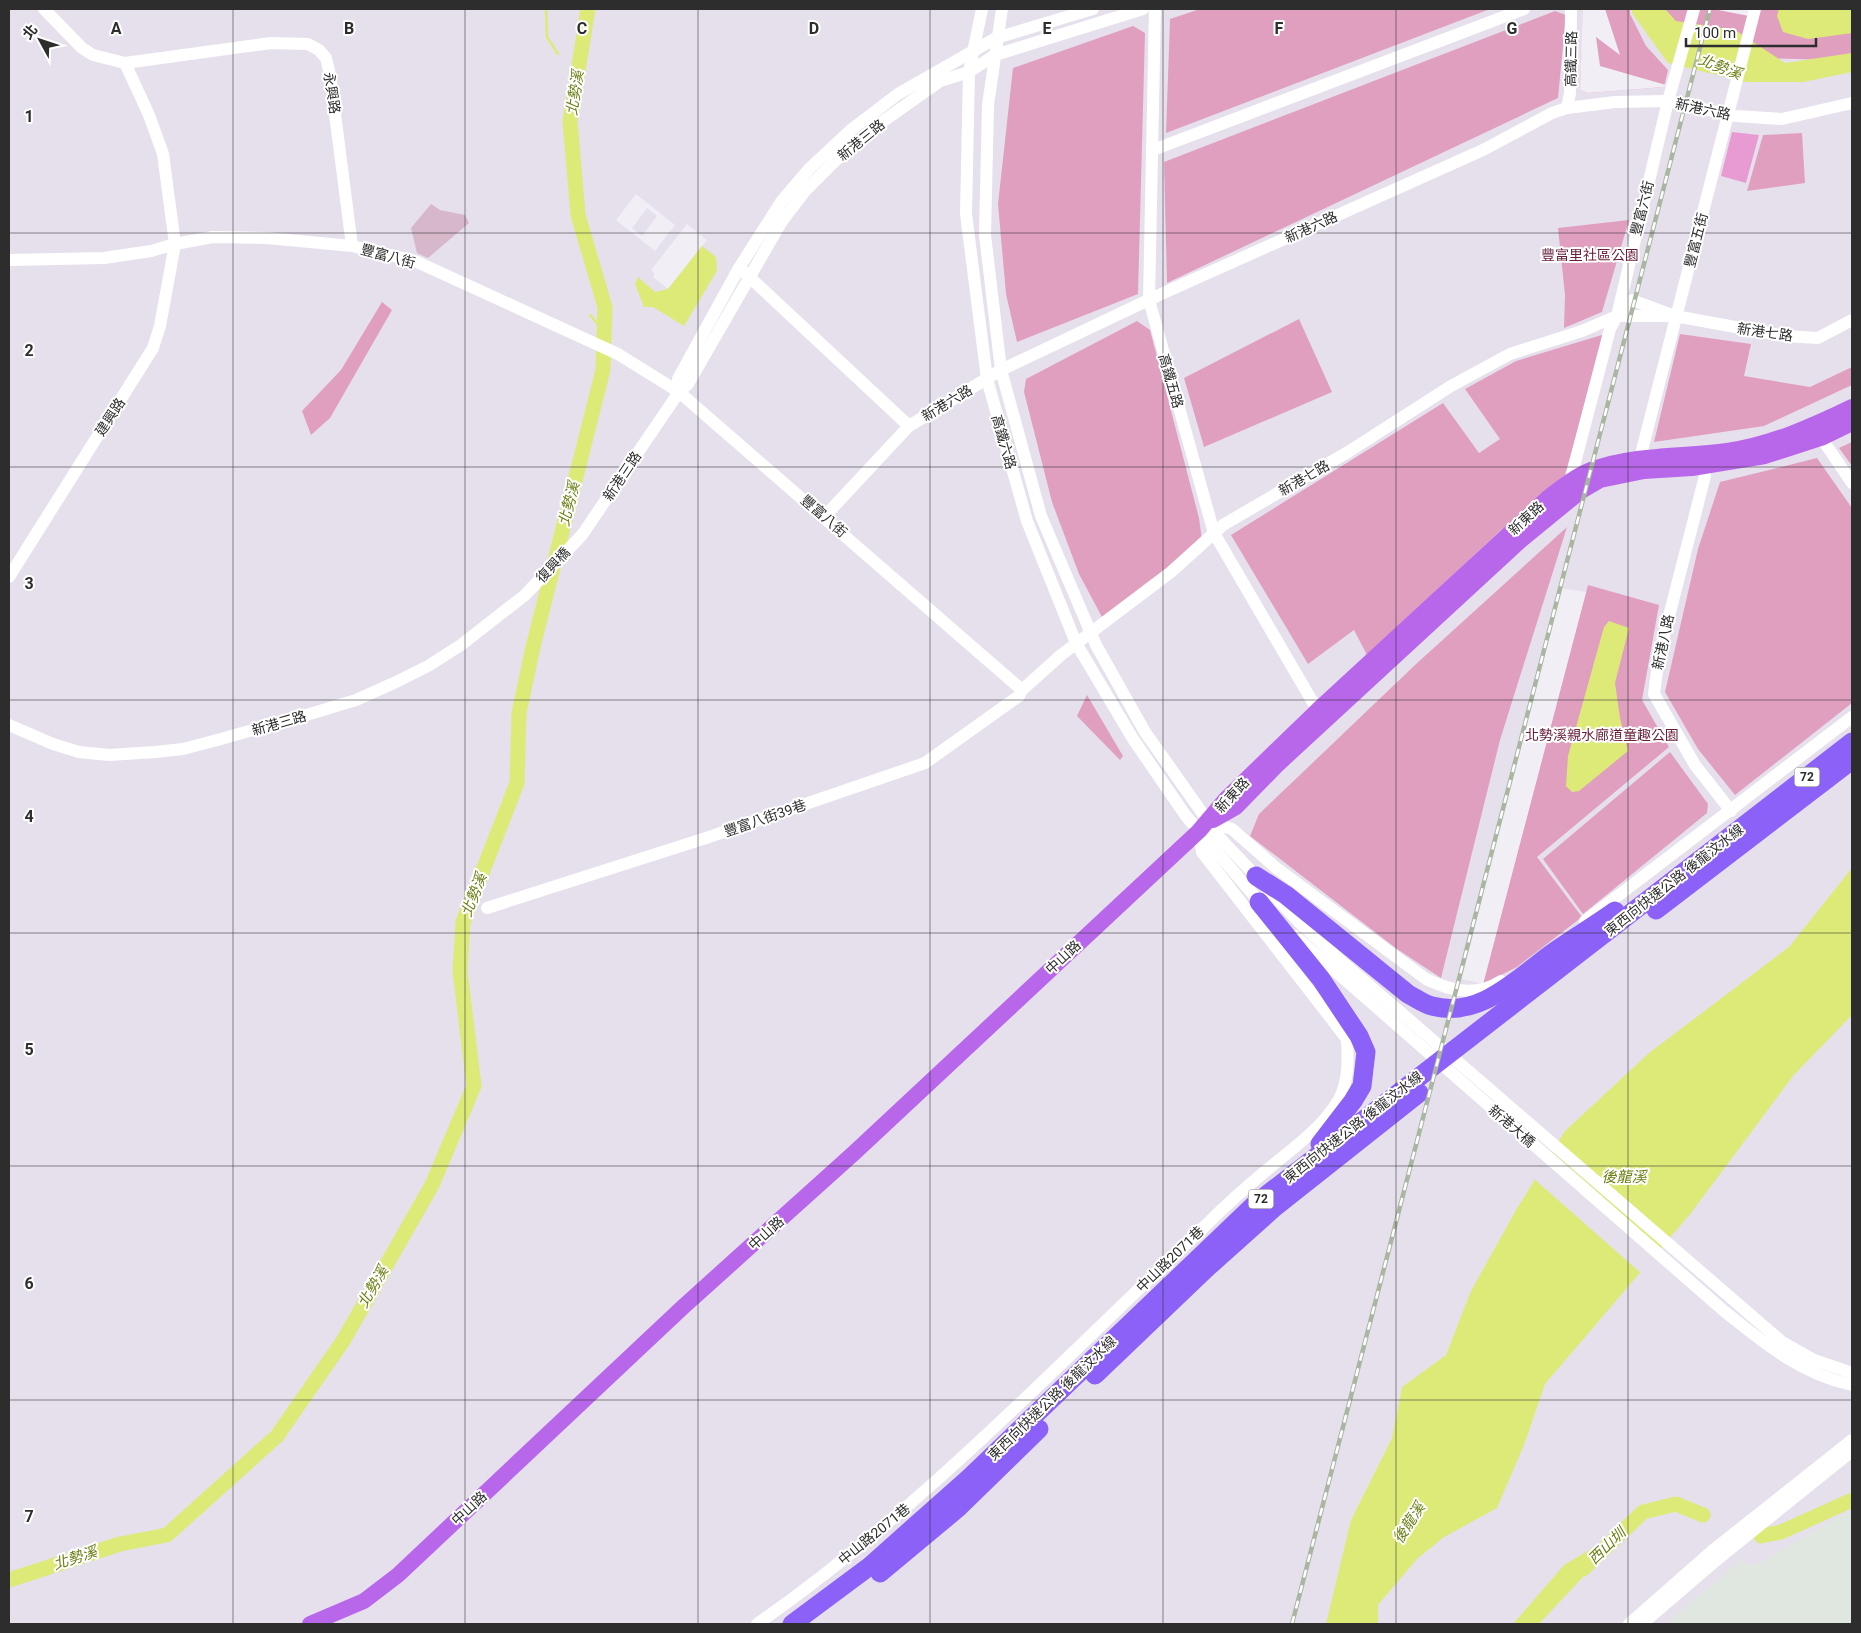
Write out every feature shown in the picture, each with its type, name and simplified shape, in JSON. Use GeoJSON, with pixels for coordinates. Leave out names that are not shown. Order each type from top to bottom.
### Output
{"type":"FeatureCollection","features":[{"type":"Feature","properties":{"kind":"highway","name":"東西向快速公路 後龍汶水線"},"geometry":{"type":"LineString","coordinates":[[814,1624],[902,1556],[958,1508],[1201,1274],[1274,1207],[1765,817],[1852,742]]}},
{"type":"Feature","properties":{"kind":"highway","name":"東西向快速公路 後龍汶水線"},"geometry":{"type":"LineString","coordinates":[[792,1624],[870,1566],[962,1484],[1062,1390],[1184,1269],[1255,1204],[1304,1164],[1737,830],[1765,817],[1852,760]]}},
{"type":"Feature","properties":{"kind":"highway"},"geometry":{"type":"LineString","coordinates":[[1256,876],[1286,896],[1408,994],[1431,1006],[1446,1009],[1480,1003],[1493,998],[1552,953],[1737,830]]}},
{"type":"Feature","properties":{"kind":"highway"},"geometry":{"type":"LineString","coordinates":[[1259,902],[1321,979],[1359,1036],[1366,1052],[1362,1086],[1353,1101],[1304,1164]]}},
{"type":"Feature","properties":{"kind":"main road","name":"新東路"},"geometry":{"type":"LineString","coordinates":[[1817,432],[1852,407]]}},
{"type":"Feature","properties":{"kind":"main road","name":"新東路"},"geometry":{"type":"LineString","coordinates":[[1204,826],[1226,799],[1321,716],[1542,503],[1574,487],[1592,470],[1642,464],[1704,460],[1728,451],[1852,423]]}},
{"type":"Feature","properties":{"kind":"main road","name":"中山路"},"geometry":{"type":"LineString","coordinates":[[310,1624],[364,1600],[398,1575],[683,1307],[854,1153],[1204,826]]}},
{"type":"Feature","properties":{"kind":"street"},"geometry":{"type":"LineString","coordinates":[[44,9],[82,48],[93,55],[124,63]]}},
{"type":"Feature","properties":{"kind":"street","name":"高鐵六路"},"geometry":{"type":"LineString","coordinates":[[982,9],[969,72],[966,214],[987,378],[1027,521],[1076,643],[1133,739],[1204,826]]}},
{"type":"Feature","properties":{"kind":"street","name":"高鐵六路"},"geometry":{"type":"LineString","coordinates":[[1002,9],[996,38],[988,105],[985,235],[1001,370],[1041,516],[1091,632],[1145,732],[1204,826]]}},
{"type":"Feature","properties":{"kind":"street","name":"新港三路"},"geometry":{"type":"LineString","coordinates":[[582,535],[679,392],[688,384],[781,202],[809,169],[834,145],[898,94],[974,50],[996,38],[1093,9]]}},
{"type":"Feature","properties":{"kind":"street","name":"新港三路"},"geometry":{"type":"LineString","coordinates":[[744,272],[800,198],[836,160],[882,122],[940,81],[969,72],[995,55],[1143,9]]}},
{"type":"Feature","properties":{"kind":"street","name":"高鐵五路"},"geometry":{"type":"LineString","coordinates":[[1155,9],[1149,300],[1214,533],[1321,716]]}},
{"type":"Feature","properties":{"kind":"street"},"geometry":{"type":"LineString","coordinates":[[1153,150],[1524,9]]}},
{"type":"Feature","properties":{"kind":"street","name":"高鐵三路"},"geometry":{"type":"LineString","coordinates":[[1567,108],[1570,93],[1571,9]]}},
{"type":"Feature","properties":{"kind":"street","name":"豐富六街"},"geometry":{"type":"LineString","coordinates":[[1574,487],[1610,329],[1616,316],[1668,101],[1694,9]]}},
{"type":"Feature","properties":{"kind":"street","name":"豐富五街"},"geometry":{"type":"LineString","coordinates":[[1642,464],[1675,316],[1754,13]]}},
{"type":"Feature","properties":{"kind":"street","name":"永興路"},"geometry":{"type":"LineString","coordinates":[[124,63],[271,43],[308,44],[319,50],[326,58],[330,74],[352,246]]}},
{"type":"Feature","properties":{"kind":"street","name":"建興路"},"geometry":{"type":"LineString","coordinates":[[9,577],[153,348],[160,326],[175,244],[163,154],[149,115],[124,63]]}},
{"type":"Feature","properties":{"kind":"street","name":"新港六路"},"geometry":{"type":"LineString","coordinates":[[825,516],[909,426],[1001,370],[1149,300],[1483,150],[1552,113],[1567,108],[1616,102],[1668,101],[1727,114],[1782,118],[1852,103]]}},
{"type":"Feature","properties":{"kind":"street","name":"豐富八街"},"geometry":{"type":"LineString","coordinates":[[9,260],[104,258],[222,237],[267,238],[352,246],[415,262],[586,338],[618,354],[679,392],[825,516],[1022,690]]}},
{"type":"Feature","properties":{"kind":"street"},"geometry":{"type":"LineString","coordinates":[[744,272],[909,426]]}},
{"type":"Feature","properties":{"kind":"street","name":"新港七路"},"geometry":{"type":"LineString","coordinates":[[1022,690],[1076,643],[1171,572],[1222,525],[1348,452],[1451,386],[1510,354],[1582,331],[1616,316],[1632,300],[1675,316],[1786,336],[1818,338],[1852,320]]}},
{"type":"Feature","properties":{"kind":"street"},"geometry":{"type":"LineString","coordinates":[[1817,432],[1852,483]]}},
{"type":"Feature","properties":{"kind":"street","name":"新港八路"},"geometry":{"type":"LineString","coordinates":[[1704,460],[1706,476],[1659,655],[1654,694],[1695,765],[1731,811]]}},
{"type":"Feature","properties":{"kind":"street","name":"復興橋"},"geometry":{"type":"LineString","coordinates":[[525,595],[582,535]]}},
{"type":"Feature","properties":{"kind":"street","name":"新港三路"},"geometry":{"type":"LineString","coordinates":[[9,725],[53,744],[79,752],[109,754],[183,749],[221,740],[356,700],[396,682],[428,666],[461,645],[525,595]]}},
{"type":"Feature","properties":{"kind":"street","name":"豐富八街39巷"},"geometry":{"type":"LineString","coordinates":[[487,908],[706,838],[925,763],[1019,696],[1022,690]]}},
{"type":"Feature","properties":{"kind":"street"},"geometry":{"type":"LineString","coordinates":[[1204,826],[1232,829],[1275,867],[1426,979],[1446,989],[1471,991],[1490,988],[1533,960],[1852,717]]}},
{"type":"Feature","properties":{"kind":"street","name":"新港大橋"},"geometry":{"type":"LineString","coordinates":[[1204,826],[1256,876],[1299,922],[1782,1342],[1814,1360],[1852,1373]]}},
{"type":"Feature","properties":{"kind":"street","name":"新港大橋"},"geometry":{"type":"LineString","coordinates":[[1204,826],[1259,902],[1724,1311],[1774,1352],[1826,1379],[1852,1386]]}},
{"type":"Feature","properties":{"kind":"street","name":"中山路2071巷"},"geometry":{"type":"LineString","coordinates":[[757,1624],[796,1597],[910,1505],[984,1438],[1239,1194],[1312,1133],[1338,1101],[1346,1077],[1348,1061],[1347,1039],[1318,996],[1269,941],[1202,852],[1204,826]]}},
{"type":"Feature","properties":{"kind":"street"},"geometry":{"type":"LineString","coordinates":[[1369,960],[1384,948]]}},
{"type":"Feature","properties":{"kind":"street"},"geometry":{"type":"LineString","coordinates":[[1629,1624],[1712,1551],[1852,1440]]}},
{"type":"Feature","properties":{"kind":"street"},"geometry":{"type":"LineString","coordinates":[[1642,1624],[1719,1558],[1852,1451]]}},
{"type":"Feature","properties":{"kind":"shaded area"},"geometry":{"type":"Polygon","coordinates":[[[1583,9],[1605,9],[1620,55],[1596,37],[1600,66],[1666,85],[1664,87],[1588,93],[1580,90],[1583,9]]]}},
{"type":"Feature","properties":{"kind":"shaded area"},"geometry":{"type":"Polygon","coordinates":[[[1713,9],[1751,9],[1749,16],[1713,9]]]}},
{"type":"Feature","properties":{"kind":"shaded area"},"geometry":{"type":"Polygon","coordinates":[[[1732,132],[1759,135],[1746,183],[1721,176],[1732,132]]]}},
{"type":"Feature","properties":{"kind":"shaded area"},"geometry":{"type":"Polygon","coordinates":[[[636,194],[675,225],[655,251],[616,220],[636,194]],[[647,208],[632,228],[642,236],[657,216],[647,208]]]}},
{"type":"Feature","properties":{"kind":"shaded area"},"geometry":{"type":"Polygon","coordinates":[[[431,204],[440,210],[465,215],[469,223],[428,258],[417,253],[411,228],[431,204]]]}},
{"type":"Feature","properties":{"kind":"shaded area"},"geometry":{"type":"Polygon","coordinates":[[[687,224],[707,240],[668,289],[653,277],[655,273],[651,270],[687,224]]]}},
{"type":"Feature","properties":{"kind":"shaded area"},"geometry":{"type":"Polygon","coordinates":[[[1559,588],[1586,592],[1483,984],[1462,979],[1559,588]]]}},
{"type":"Feature","properties":{"kind":"shaded area"},"geometry":{"type":"Polygon","coordinates":[[[1852,1509],[1852,1624],[1666,1624],[1740,1560],[1754,1566],[1852,1509]]]}},
{"type":"Feature","properties":{"kind":"green space"},"geometry":{"type":"Polygon","coordinates":[[[1200,9],[1490,9],[1166,133],[1170,19],[1200,9]]]}},
{"type":"Feature","properties":{"kind":"green space"},"geometry":{"type":"Polygon","coordinates":[[[1584,9],[1630,9],[1630,14],[1646,46],[1668,70],[1664,87],[1588,93],[1580,90],[1584,9]]]}},
{"type":"Feature","properties":{"kind":"green space"},"geometry":{"type":"Polygon","coordinates":[[[1644,9],[1852,9],[1852,55],[1831,60],[1754,58],[1644,9]]]}},
{"type":"Feature","properties":{"kind":"green space"},"geometry":{"type":"Polygon","coordinates":[[[1555,11],[1566,15],[1558,98],[1167,283],[1164,162],[1555,11]]]}},
{"type":"Feature","properties":{"kind":"green space"},"geometry":{"type":"Polygon","coordinates":[[[1133,26],[1145,33],[1138,294],[1017,342],[1006,294],[998,204],[1013,68],[1133,26]]]}},
{"type":"Feature","properties":{"kind":"green space"},"geometry":{"type":"Polygon","coordinates":[[[1802,133],[1805,183],[1747,191],[1763,135],[1802,133]]]}},
{"type":"Feature","properties":{"kind":"green space","name":"豐富里社區公園"},"geometry":{"type":"Polygon","coordinates":[[[1629,220],[1602,312],[1564,328],[1565,295],[1558,228],[1629,220]]]}},
{"type":"Feature","properties":{"kind":"green space"},"geometry":{"type":"Polygon","coordinates":[[[382,302],[392,310],[330,418],[311,435],[302,411],[341,370],[382,302]]]}},
{"type":"Feature","properties":{"kind":"green space"},"geometry":{"type":"Polygon","coordinates":[[[1299,319],[1332,392],[1204,447],[1184,378],[1299,319]]]}},
{"type":"Feature","properties":{"kind":"green space"},"geometry":{"type":"Polygon","coordinates":[[[1137,321],[1150,330],[1199,518],[1202,540],[1122,604],[1102,617],[1079,574],[1052,502],[1024,392],[1026,379],[1137,321]]]}},
{"type":"Feature","properties":{"kind":"green space"},"geometry":{"type":"Polygon","coordinates":[[[1605,334],[1565,475],[1501,530],[1367,655],[1354,630],[1308,664],[1231,535],[1443,403],[1479,453],[1500,439],[1465,389],[1516,361],[1605,334]]]}},
{"type":"Feature","properties":{"kind":"green space"},"geometry":{"type":"Polygon","coordinates":[[[1680,334],[1751,344],[1744,376],[1810,387],[1852,367],[1852,385],[1764,426],[1654,442],[1680,334]]]}},
{"type":"Feature","properties":{"kind":"green space"},"geometry":{"type":"Polygon","coordinates":[[[1852,442],[1852,466],[1839,448],[1852,442]]]}},
{"type":"Feature","properties":{"kind":"green space"},"geometry":{"type":"Polygon","coordinates":[[[1817,458],[1852,508],[1852,703],[1735,795],[1698,749],[1665,692],[1698,549],[1720,482],[1817,458]]]}},
{"type":"Feature","properties":{"kind":"green space"},"geometry":{"type":"Polygon","coordinates":[[[1567,527],[1500,740],[1441,978],[1397,949],[1250,836],[1259,814],[1415,665],[1567,527]]]}},
{"type":"Feature","properties":{"kind":"green space","name":"北勢溪親水廊道童趣公園"},"geometry":{"type":"Polygon","coordinates":[[[1588,585],[1659,605],[1642,700],[1669,747],[1537,857],[1582,917],[1517,967],[1483,984],[1588,585]]]}},
{"type":"Feature","properties":{"kind":"green space"},"geometry":{"type":"Polygon","coordinates":[[[1087,695],[1123,756],[1120,760],[1077,716],[1087,695]]]}},
{"type":"Feature","properties":{"kind":"green space"},"geometry":{"type":"Polygon","coordinates":[[[1670,752],[1708,804],[1707,813],[1583,914],[1543,859],[1670,752]]]}},
{"type":"Feature","properties":{"kind":"water"},"geometry":{"type":"Polygon","coordinates":[[[1632,9],[1665,9],[1676,21],[1735,30],[1785,63],[1852,53],[1852,72],[1803,82],[1746,82],[1668,63],[1632,13],[1632,9]]]}},
{"type":"Feature","properties":{"kind":"water"},"geometry":{"type":"Polygon","coordinates":[[[1779,9],[1852,9],[1852,33],[1808,39],[1783,32],[1777,16],[1779,9]]]}},
{"type":"Feature","properties":{"kind":"water"},"geometry":{"type":"Polygon","coordinates":[[[702,246],[716,257],[717,271],[684,326],[653,307],[644,307],[635,284],[638,277],[655,292],[668,289],[702,246]]]}},
{"type":"Feature","properties":{"kind":"water"},"geometry":{"type":"Polygon","coordinates":[[[1609,621],[1629,628],[1615,683],[1620,718],[1628,751],[1579,791],[1572,792],[1566,786],[1568,756],[1604,627],[1609,621]]]}},
{"type":"Feature","properties":{"kind":"water","name":"後龍溪"},"geometry":{"type":"Polygon","coordinates":[[[1852,868],[1852,1015],[1793,1076],[1691,1213],[1545,1384],[1524,1445],[1497,1508],[1444,1537],[1417,1559],[1378,1605],[1378,1624],[1326,1624],[1351,1520],[1392,1438],[1402,1387],[1446,1355],[1471,1291],[1516,1210],[1565,1131],[1649,1053],[1789,947],[1852,868]]]}},
{"type":"Feature","properties":{"kind":"water"},"geometry":{"type":"Polygon","coordinates":[[[1596,1546],[1599,1560],[1539,1624],[1513,1624],[1564,1565],[1596,1546]]]}},
{"type":"Feature","properties":{"kind":"pier"},"geometry":{"type":"Polygon","coordinates":[[[1550,1150],[1663,1250],[1642,1274],[1533,1178],[1550,1150]]]}},
{"type":"Feature","properties":{"kind":"waterway"},"geometry":{"type":"LineString","coordinates":[[546,9],[547,37],[558,54]]}},
{"type":"Feature","properties":{"kind":"waterway","name":"北勢溪"},"geometry":{"type":"LineString","coordinates":[[9,1580],[120,1544],[167,1535],[277,1436],[343,1341],[432,1185],[474,1086],[460,971],[463,922],[517,783],[519,713],[533,647],[603,370],[605,307],[578,215],[570,121],[588,9]]}},
{"type":"Feature","properties":{"kind":"waterway"},"geometry":{"type":"LineString","coordinates":[[590,315],[604,331]]}},
{"type":"Feature","properties":{"kind":"waterway","name":"西山圳"},"geometry":{"type":"LineString","coordinates":[[1761,1536],[1781,1532],[1852,1500]]}},
{"type":"Feature","properties":{"kind":"waterway","name":"西山圳"},"geometry":{"type":"LineString","coordinates":[[1583,1569],[1643,1512],[1676,1504],[1703,1515]]}},
{"type":"Feature","properties":{"kind":"railway"},"geometry":{"type":"LineString","coordinates":[[1292,1624],[1710,9]]}}]}
